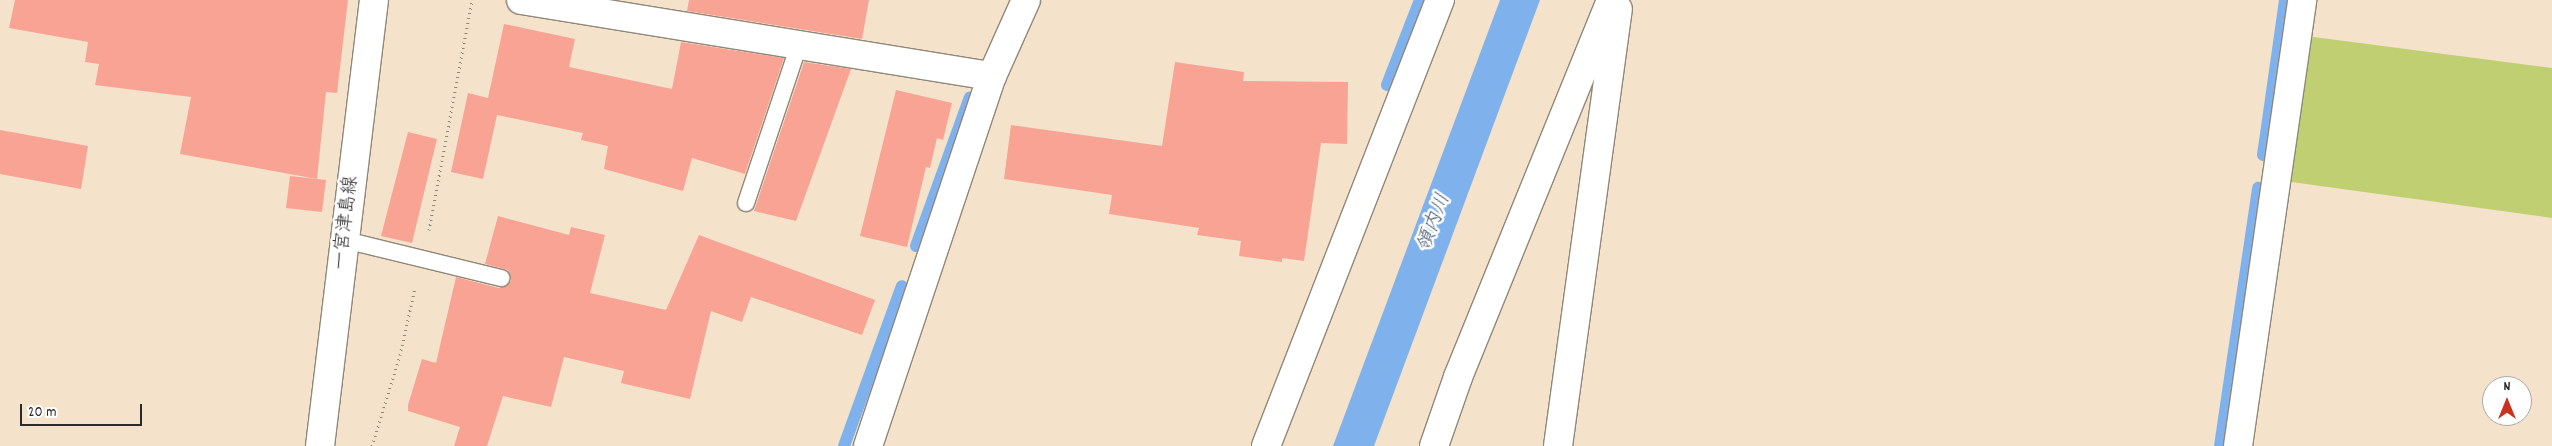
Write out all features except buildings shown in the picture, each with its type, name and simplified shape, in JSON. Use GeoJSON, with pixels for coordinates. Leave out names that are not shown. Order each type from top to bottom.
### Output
{"type":"FeatureCollection","features":[{"type":"Feature","properties":{"kind":"street","name":"一宮津島線"},"geometry":{"type":"LineString","coordinates":[[320,446],[374,0]]}},
{"type":"Feature","properties":{"kind":"street"},"geometry":{"type":"LineString","coordinates":[[521,0],[992,76]]}},
{"type":"Feature","properties":{"kind":"street"},"geometry":{"type":"LineString","coordinates":[[868,446],[992,76],[1026,0]]}},
{"type":"Feature","properties":{"kind":"street"},"geometry":{"type":"LineString","coordinates":[[1266,446],[1440,0]]}},
{"type":"Feature","properties":{"kind":"street"},"geometry":{"type":"LineString","coordinates":[[1434,446],[1458,377],[1611,0]]}},
{"type":"Feature","properties":{"kind":"street"},"geometry":{"type":"LineString","coordinates":[[1558,446],[1620,0]]}},
{"type":"Feature","properties":{"kind":"street"},"geometry":{"type":"LineString","coordinates":[[2238,446],[2302,0]]}},
{"type":"Feature","properties":{"kind":"lane"},"geometry":{"type":"LineString","coordinates":[[746,203],[799,45]]}},
{"type":"Feature","properties":{"kind":"lane"},"geometry":{"type":"LineString","coordinates":[[345,240],[501,278]]}},
{"type":"Feature","properties":{"kind":"path"},"geometry":{"type":"LineString","coordinates":[[372,446],[400,355],[422,259],[472,0]]}},
{"type":"Feature","properties":{"kind":"green space"},"geometry":{"type":"Polygon","coordinates":[[[2306,36],[2552,68],[2552,218],[2284,181],[2306,36]]]}},
{"type":"Feature","properties":{"kind":"water","name":"領内川"},"geometry":{"type":"Polygon","coordinates":[[[1500,0],[1540,0],[1374,446],[1333,446],[1500,0]]]}},
{"type":"Feature","properties":{"kind":"waterway"},"geometry":{"type":"LineString","coordinates":[[1387,85],[1420,0]]}},
{"type":"Feature","properties":{"kind":"waterway"},"geometry":{"type":"LineString","coordinates":[[2263,155],[2285,0]]}},
{"type":"Feature","properties":{"kind":"waterway"},"geometry":{"type":"LineString","coordinates":[[916,246],[970,97]]}},
{"type":"Feature","properties":{"kind":"waterway"},"geometry":{"type":"LineString","coordinates":[[2220,446],[2258,188]]}},
{"type":"Feature","properties":{"kind":"waterway"},"geometry":{"type":"LineString","coordinates":[[844,446],[902,286]]}}]}
